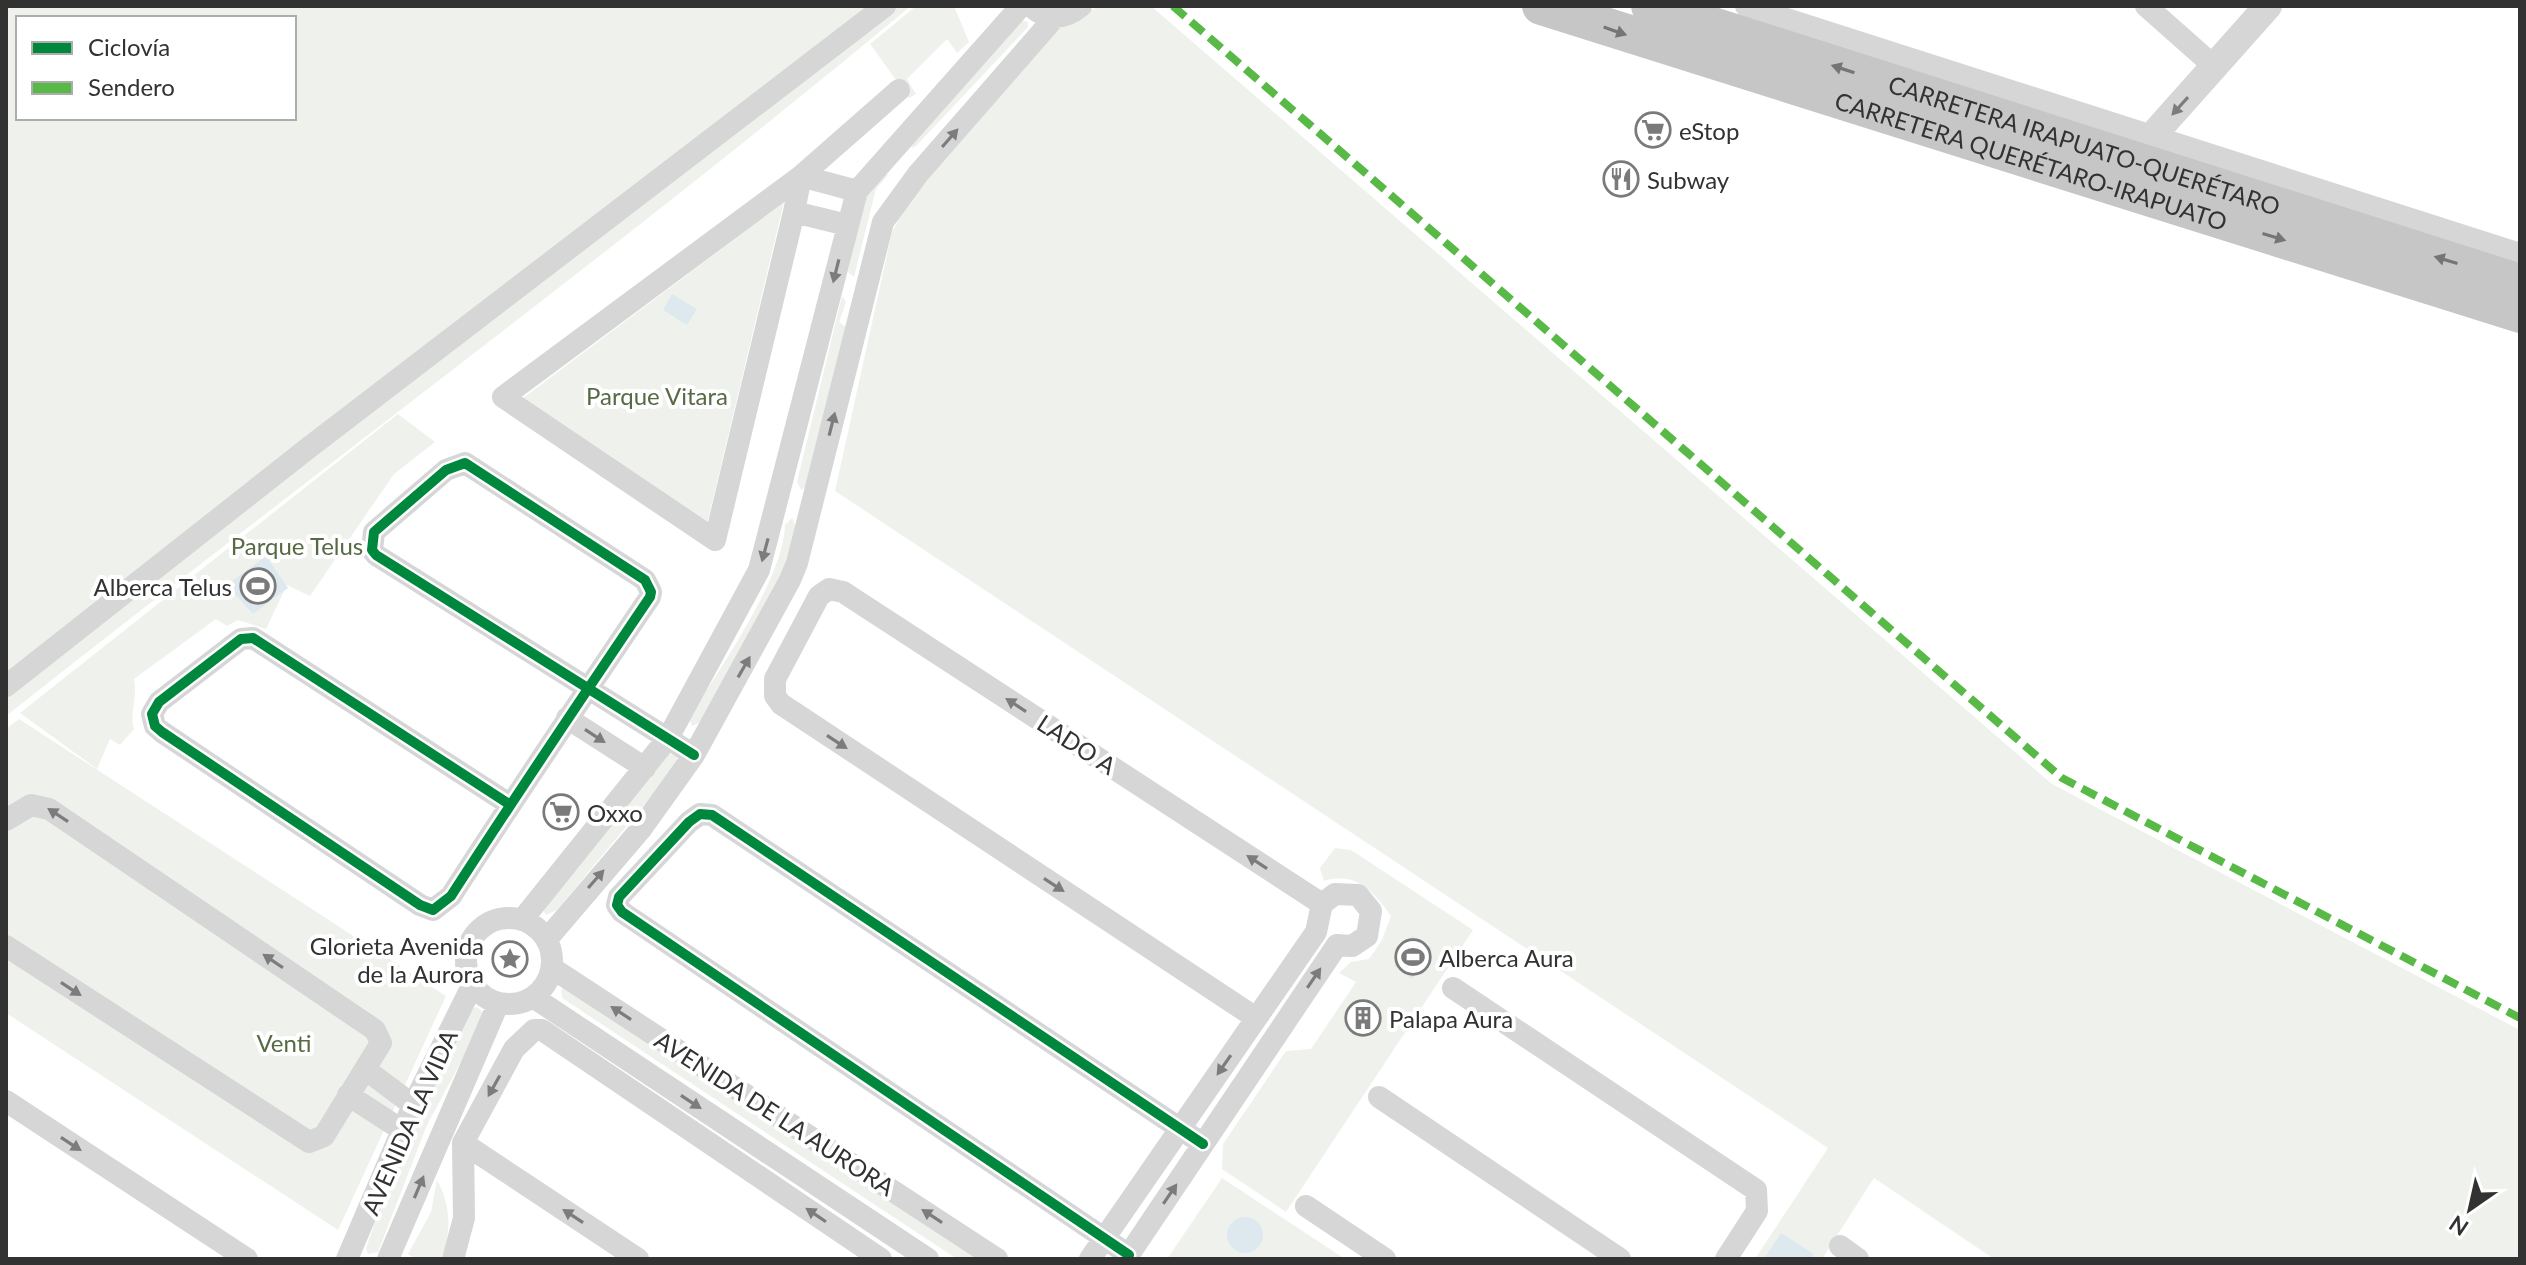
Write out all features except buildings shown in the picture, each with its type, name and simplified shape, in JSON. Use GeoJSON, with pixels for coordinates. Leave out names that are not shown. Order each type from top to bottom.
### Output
{"type":"FeatureCollection","features":[{"type":"Feature","properties":{"kind":"highway","name":"CARRETERA QUERÉTARO-IRAPUATO"},"geometry":{"type":"LineString","coordinates":[[1541,6],[2516,298]]}},
{"type":"Feature","properties":{"kind":"highway","name":"CARRETERA IRAPUATO-QUERÉTARO"},"geometry":{"type":"LineString","coordinates":[[1650,6],[1778,22],[2141,149],[2516,298]]}},
{"type":"Feature","properties":{"kind":"street"},"geometry":{"type":"LineString","coordinates":[[6,686],[307,449],[885,6]]}},
{"type":"Feature","properties":{"kind":"street"},"geometry":{"type":"LineString","coordinates":[[522,920],[668,738],[759,570],[857,191],[890,149],[1021,6]]}},
{"type":"Feature","properties":{"kind":"street"},"geometry":{"type":"LineString","coordinates":[[1031,6],[1043,15],[1055,17],[1065,16],[1081,6]]}},
{"type":"Feature","properties":{"kind":"street"},"geometry":{"type":"LineString","coordinates":[[1746,6],[1778,22]]}},
{"type":"Feature","properties":{"kind":"street"},"geometry":{"type":"LineString","coordinates":[[2146,6],[2215,67]]}},
{"type":"Feature","properties":{"kind":"street"},"geometry":{"type":"LineString","coordinates":[[2268,6],[2141,149],[2520,254]]}},
{"type":"Feature","properties":{"kind":"street"},"geometry":{"type":"LineString","coordinates":[[547,939],[641,829],[694,755],[790,580],[810,514],[879,232],[892,207],[1055,17]]}},
{"type":"Feature","properties":{"kind":"street"},"geometry":{"type":"LineString","coordinates":[[801,176],[715,540],[503,397],[801,176],[899,90]]}},
{"type":"Feature","properties":{"kind":"street"},"geometry":{"type":"LineString","coordinates":[[890,149],[918,174]]}},
{"type":"Feature","properties":{"kind":"street"},"geometry":{"type":"LineString","coordinates":[[801,176],[857,191]]}},
{"type":"Feature","properties":{"kind":"street"},"geometry":{"type":"LineString","coordinates":[[794,212],[847,225]]}},
{"type":"Feature","properties":{"kind":"street"},"geometry":{"type":"LineString","coordinates":[[509,804],[253,638],[241,639],[159,702],[152,714],[155,726],[162,732],[426,908],[439,908],[451,896],[509,804],[567,718],[588,688],[650,597],[650,587],[645,580],[465,463],[446,470],[374,532],[370,545],[376,555],[588,688],[668,738],[694,755]]}},
{"type":"Feature","properties":{"kind":"street"},"geometry":{"type":"LineString","coordinates":[[777,507],[810,514]]}},
{"type":"Feature","properties":{"kind":"street","name":"LADO A"},"geometry":{"type":"LineString","coordinates":[[1256,1018],[781,704],[775,696],[775,679],[819,596],[829,589],[843,592],[1322,904]]}},
{"type":"Feature","properties":{"kind":"street"},"geometry":{"type":"LineString","coordinates":[[567,718],[645,768]]}},
{"type":"Feature","properties":{"kind":"street"},"geometry":{"type":"LineString","coordinates":[[6,820],[31,805],[49,809],[375,1030],[381,1043],[324,1136],[314,1142],[304,1140],[6,946]]}},
{"type":"Feature","properties":{"kind":"street"},"geometry":{"type":"LineString","coordinates":[[1090,1259],[1103,1238],[1180,1128],[1316,932],[1322,904],[1335,894],[1358,895],[1371,911],[1370,931],[1358,944],[1337,945],[1128,1257],[1103,1238],[622,912],[617,905],[619,897],[689,822],[700,814],[712,815],[1180,1128],[1203,1144]]}},
{"type":"Feature","properties":{"kind":"street"},"geometry":{"type":"LineString","coordinates":[[494,920],[522,920],[547,939],[552,968],[547,982],[533,997],[516,1004],[498,1004],[472,986],[465,964],[472,937],[494,920]]}},
{"type":"Feature","properties":{"kind":"street","name":"AVENIDA DE LA AURORA"},"geometry":{"type":"LineString","coordinates":[[552,968],[997,1259]]}},
{"type":"Feature","properties":{"kind":"street","name":"AVENIDA LA VIDA"},"geometry":{"type":"LineString","coordinates":[[347,1259],[413,1105],[472,986]]}},
{"type":"Feature","properties":{"kind":"street"},"geometry":{"type":"LineString","coordinates":[[1453,988],[1756,1190],[1757,1211],[1726,1259]]}},
{"type":"Feature","properties":{"kind":"street","name":"AVENIDA DE LA AURORA"},"geometry":{"type":"LineString","coordinates":[[533,997],[928,1259]]}},
{"type":"Feature","properties":{"kind":"street","name":"AVENIDA LA VIDA"},"geometry":{"type":"LineString","coordinates":[[388,1259],[498,1004]]}},
{"type":"Feature","properties":{"kind":"street"},"geometry":{"type":"LineString","coordinates":[[453,1259],[464,1218],[463,1143],[514,1049],[524,1036],[534,1030],[542,1030],[881,1259]]}},
{"type":"Feature","properties":{"kind":"street"},"geometry":{"type":"LineString","coordinates":[[365,1069],[413,1105]]}},
{"type":"Feature","properties":{"kind":"street"},"geometry":{"type":"LineString","coordinates":[[348,1095],[402,1130]]}},
{"type":"Feature","properties":{"kind":"street"},"geometry":{"type":"LineString","coordinates":[[1379,1097],[1620,1259]]}},
{"type":"Feature","properties":{"kind":"street"},"geometry":{"type":"LineString","coordinates":[[6,1101],[247,1259]]}},
{"type":"Feature","properties":{"kind":"street"},"geometry":{"type":"LineString","coordinates":[[463,1143],[638,1259]]}},
{"type":"Feature","properties":{"kind":"street"},"geometry":{"type":"LineString","coordinates":[[1306,1206],[1385,1259]]}},
{"type":"Feature","properties":{"kind":"green space"},"geometry":{"type":"Polygon","coordinates":[[[6,6],[911,6],[574,276],[6,716],[6,6]]]}},
{"type":"Feature","properties":{"kind":"green space"},"geometry":{"type":"Polygon","coordinates":[[[916,6],[954,6],[969,42],[957,53],[947,39],[907,79],[916,94],[909,98],[870,44],[916,6]]]}},
{"type":"Feature","properties":{"kind":"green space"},"geometry":{"type":"Polygon","coordinates":[[[1099,6],[1151,6],[2052,784],[2520,1030],[2520,1259],[1994,1259],[1874,1178],[1822,1259],[1755,1259],[1828,1148],[835,491],[892,232],[908,202],[1062,25],[1099,6]]]}},
{"type":"Feature","properties":{"kind":"green space"},"geometry":{"type":"Polygon","coordinates":[[[1021,20],[1028,22],[1028,27],[917,145],[913,148],[909,145],[1021,20]]]}},
{"type":"Feature","properties":{"kind":"green space"},"geometry":{"type":"Polygon","coordinates":[[[879,172],[888,175],[876,189],[854,277],[848,272],[866,189],[879,172]]]}},
{"type":"Feature","properties":{"kind":"green space","name":"Parque Vitara"},"geometry":{"type":"Polygon","coordinates":[[[784,202],[707,524],[523,398],[784,202]]]}},
{"type":"Feature","properties":{"kind":"green space"},"geometry":{"type":"Polygon","coordinates":[[[842,296],[846,302],[839,322],[845,326],[845,331],[808,485],[801,490],[797,482],[842,296]]]}},
{"type":"Feature","properties":{"kind":"green space","name":"Parque Telus"},"geometry":{"type":"Polygon","coordinates":[[[398,414],[435,442],[394,474],[310,596],[287,585],[266,629],[238,620],[227,626],[216,619],[134,679],[134,729],[120,745],[110,739],[97,769],[20,713],[398,414]]]}},
{"type":"Feature","properties":{"kind":"green space"},"geometry":{"type":"Polygon","coordinates":[[[792,518],[798,531],[767,606],[699,723],[692,726],[689,718],[762,597],[782,547],[785,525],[792,518]]]}},
{"type":"Feature","properties":{"kind":"green space","name":"Venti"},"geometry":{"type":"Polygon","coordinates":[[[19,719],[446,996],[338,1230],[6,1013],[6,729],[19,719]]]}},
{"type":"Feature","properties":{"kind":"green space"},"geometry":{"type":"Polygon","coordinates":[[[666,753],[676,756],[678,764],[557,910],[546,915],[543,910],[666,753]]]}},
{"type":"Feature","properties":{"kind":"green space"},"geometry":{"type":"Polygon","coordinates":[[[1335,848],[1351,850],[1473,930],[1286,1212],[1222,1169],[1223,1144],[1286,1051],[1311,1049],[1356,982],[1339,973],[1351,962],[1369,959],[1382,940],[1391,916],[1378,899],[1355,881],[1335,878],[1324,881],[1320,868],[1335,848]]]}},
{"type":"Feature","properties":{"kind":"green space"},"geometry":{"type":"Polygon","coordinates":[[[566,987],[986,1259],[957,1259],[562,998],[561,990],[566,987]]]}},
{"type":"Feature","properties":{"kind":"green space"},"geometry":{"type":"Polygon","coordinates":[[[477,1007],[484,1013],[483,1021],[427,1125],[378,1252],[368,1254],[366,1248],[406,1135],[469,1009],[477,1007]]]}},
{"type":"Feature","properties":{"kind":"green space"},"geometry":{"type":"Polygon","coordinates":[[[1222,1178],[1345,1259],[1167,1259],[1222,1178]]]}},
{"type":"Feature","properties":{"kind":"green space"},"geometry":{"type":"Polygon","coordinates":[[[437,1180],[447,1209],[445,1249],[441,1259],[415,1259],[408,1254],[431,1212],[437,1180]]]}},
{"type":"Feature","properties":{"kind":"shaded area"},"geometry":{"type":"Polygon","coordinates":[[[672,294],[697,309],[687,325],[663,310],[672,294]]]}},
{"type":"Feature","properties":{"kind":"shaded area","name":"Alberca Telus"},"geometry":{"type":"Polygon","coordinates":[[[266,556],[288,588],[253,614],[227,585],[266,556]]]}},
{"type":"Feature","properties":{"kind":"shaded area","name":"Alberca Aura"},"geometry":{"type":"Polygon","coordinates":[[[1412,936],[1432,948],[1412,979],[1394,966],[1412,936]]]}},
{"type":"Feature","properties":{"kind":"shaded area"},"geometry":{"type":"Polygon","coordinates":[[[1245,1217],[1257,1223],[1263,1235],[1257,1247],[1245,1253],[1233,1247],[1227,1235],[1233,1223],[1245,1217]]]}},
{"type":"Feature","properties":{"kind":"shaded area"},"geometry":{"type":"Polygon","coordinates":[[[1781,1233],[1814,1254],[1811,1259],[1764,1259],[1781,1233]]]}},
{"type":"Feature","properties":{"kind":"marked path"},"geometry":{"type":"LineString","coordinates":[[1173,6],[2062,778],[2520,1018]]}},
{"type":"Feature","properties":{"kind":"cycle path"},"geometry":{"type":"LineString","coordinates":[[509,804],[253,638],[241,639],[159,702],[152,714],[155,726],[162,732],[420,905],[433,910],[451,896],[525,783],[575,708],[600,671],[650,597],[651,592],[645,580],[465,463],[446,470],[374,532],[372,550],[376,555],[575,680],[614,705],[694,755]]}},
{"type":"Feature","properties":{"kind":"cycle path"},"geometry":{"type":"LineString","coordinates":[[1129,1255],[622,912],[617,905],[619,897],[689,822],[700,814],[712,815],[1203,1144]]}},
{"type":"Feature","properties":{"kind":"place","name":"eStop"},"geometry":{"type":"Point","coordinates":[1653,130]}},
{"type":"Feature","properties":{"kind":"place","name":"Subway"},"geometry":{"type":"Point","coordinates":[1621,179]}},
{"type":"Feature","properties":{"kind":"place","name":"Alberca Telus"},"geometry":{"type":"Point","coordinates":[258,586]}},
{"type":"Feature","properties":{"kind":"place","name":"Oxxo"},"geometry":{"type":"Point","coordinates":[561,812]}},
{"type":"Feature","properties":{"kind":"place","name":"Alberca Aura"},"geometry":{"type":"Point","coordinates":[1413,957]}},
{"type":"Feature","properties":{"kind":"place","name":"Glorieta Avenida de la Aurora"},"geometry":{"type":"Point","coordinates":[510,959]}},
{"type":"Feature","properties":{"kind":"place","name":"Palapa Aura"},"geometry":{"type":"Point","coordinates":[1363,1018]}}]}
